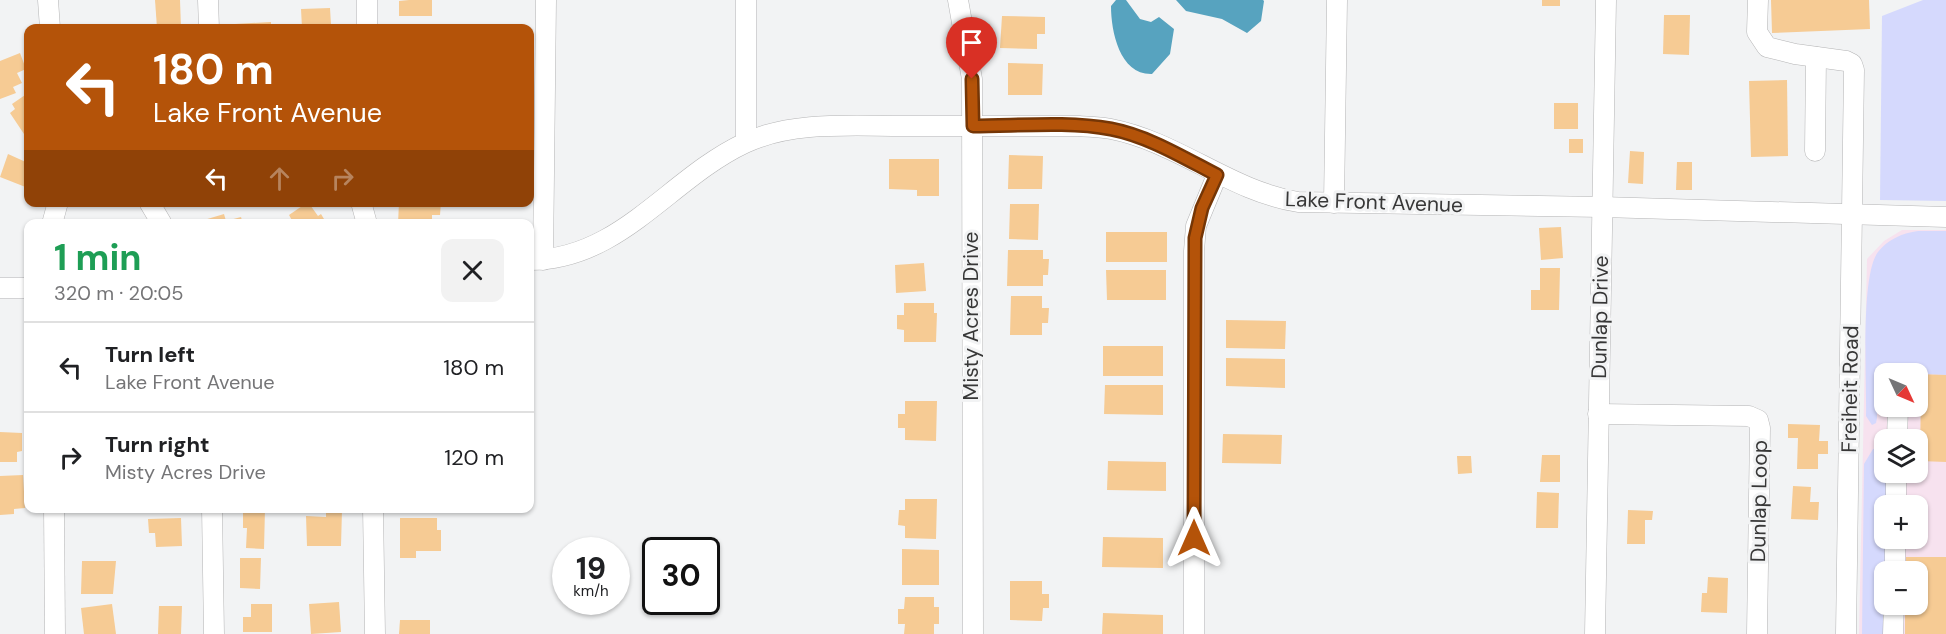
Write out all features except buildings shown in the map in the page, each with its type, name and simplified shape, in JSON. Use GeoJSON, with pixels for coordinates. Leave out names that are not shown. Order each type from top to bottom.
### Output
{"type":"FeatureCollection","features":[{"type":"Feature","properties":{"kind":"street"},"geometry":{"type":"LineString","coordinates":[[48,0],[50,24]]}},
{"type":"Feature","properties":{"kind":"street"},"geometry":{"type":"LineString","coordinates":[[208,0],[209,24]]}},
{"type":"Feature","properties":{"kind":"street"},"geometry":{"type":"LineString","coordinates":[[367,0],[367,24]]}},
{"type":"Feature","properties":{"kind":"street"},"geometry":{"type":"LineString","coordinates":[[536,260],[546,0]]}},
{"type":"Feature","properties":{"kind":"street"},"geometry":{"type":"LineString","coordinates":[[746,0],[746,142]]}},
{"type":"Feature","properties":{"kind":"street","name":"Misty Acres Drive"},"geometry":{"type":"LineString","coordinates":[[958,0],[972,79],[973,634]]}},
{"type":"Feature","properties":{"kind":"street"},"geometry":{"type":"LineString","coordinates":[[1334,203],[1337,0]]}},
{"type":"Feature","properties":{"kind":"street","name":"Dunlap Drive"},"geometry":{"type":"LineString","coordinates":[[1596,634],[1606,0]]}},
{"type":"Feature","properties":{"kind":"street"},"geometry":{"type":"LineString","coordinates":[[1758,0],[1757,32],[1764,44],[1776,50],[1816,57],[1815,151]]}},
{"type":"Feature","properties":{"kind":"street","name":"Freiheit Road"},"geometry":{"type":"LineString","coordinates":[[1816,57],[1846,61],[1854,66],[1854,215],[1846,634]]}},
{"type":"Feature","properties":{"kind":"street","name":"Lake Front Avenue"},"geometry":{"type":"LineString","coordinates":[[536,260],[582,250],[619,234],[653,209],[688,177],[746,142],[801,128],[1079,126],[1112,129],[1172,152],[1217,175],[1276,199],[1334,203],[1602,207],[1946,217]]}},
{"type":"Feature","properties":{"kind":"street"},"geometry":{"type":"LineString","coordinates":[[1194,634],[1194,250],[1196,226],[1217,175]]}},
{"type":"Feature","properties":{"kind":"street"},"geometry":{"type":"LineString","coordinates":[[0,288],[24,288]]}},
{"type":"Feature","properties":{"kind":"street","name":"Dunlap Loop"},"geometry":{"type":"LineString","coordinates":[[1598,414],[1749,416],[1758,420],[1760,428],[1757,634]]}},
{"type":"Feature","properties":{"kind":"street"},"geometry":{"type":"LineString","coordinates":[[54,513],[55,634]]}},
{"type":"Feature","properties":{"kind":"street"},"geometry":{"type":"LineString","coordinates":[[212,513],[214,634]]}},
{"type":"Feature","properties":{"kind":"street"},"geometry":{"type":"LineString","coordinates":[[373,513],[375,634]]}},
{"type":"Feature","properties":{"kind":"street"},"geometry":{"type":"LineString","coordinates":[[1893,634],[1894,615]]}},
{"type":"Feature","properties":{"kind":"shaded area"},"geometry":{"type":"Polygon","coordinates":[[[1116,0],[1126,0],[1140,19],[1151,22],[1159,17],[1174,29],[1170,54],[1152,74],[1132,67],[1120,50],[1111,16],[1111,6],[1116,0]]]}},
{"type":"Feature","properties":{"kind":"shaded area"},"geometry":{"type":"Polygon","coordinates":[[[1176,0],[1264,1],[1261,21],[1247,33],[1222,19],[1186,11],[1176,0]]]}},
{"type":"Feature","properties":{"kind":"shaded area"},"geometry":{"type":"Polygon","coordinates":[[[1923,0],[1946,0],[1946,201],[1880,200],[1882,16],[1923,0]]]}},
{"type":"Feature","properties":{"kind":"shaded area"},"geometry":{"type":"Polygon","coordinates":[[[1902,230],[1946,230],[1946,634],[1859,634],[1867,259],[1884,241],[1902,230]]]}},
{"type":"Feature","properties":{"kind":"shaded area"},"geometry":{"type":"Polygon","coordinates":[[[1918,231],[1946,231],[1946,375],[1928,374],[1928,363],[1874,363],[1874,417],[1877,418],[1876,423],[1872,425],[1866,416],[1865,355],[1869,283],[1872,265],[1878,252],[1891,240],[1918,231]]]}},
{"type":"Feature","properties":{"kind":"shaded area"},"geometry":{"type":"Polygon","coordinates":[[[1873,449],[1874,483],[1890,483],[1889,495],[1874,495],[1874,549],[1889,549],[1888,561],[1874,561],[1874,615],[1886,615],[1887,634],[1862,634],[1864,464],[1873,449]]]}},
{"type":"Feature","properties":{"kind":"route"},"geometry":{"type":"LineString","coordinates":[[972,79],[973,126],[1079,126],[1112,129],[1172,152],[1217,175],[1196,226],[1194,250],[1194,538]]}}]}
